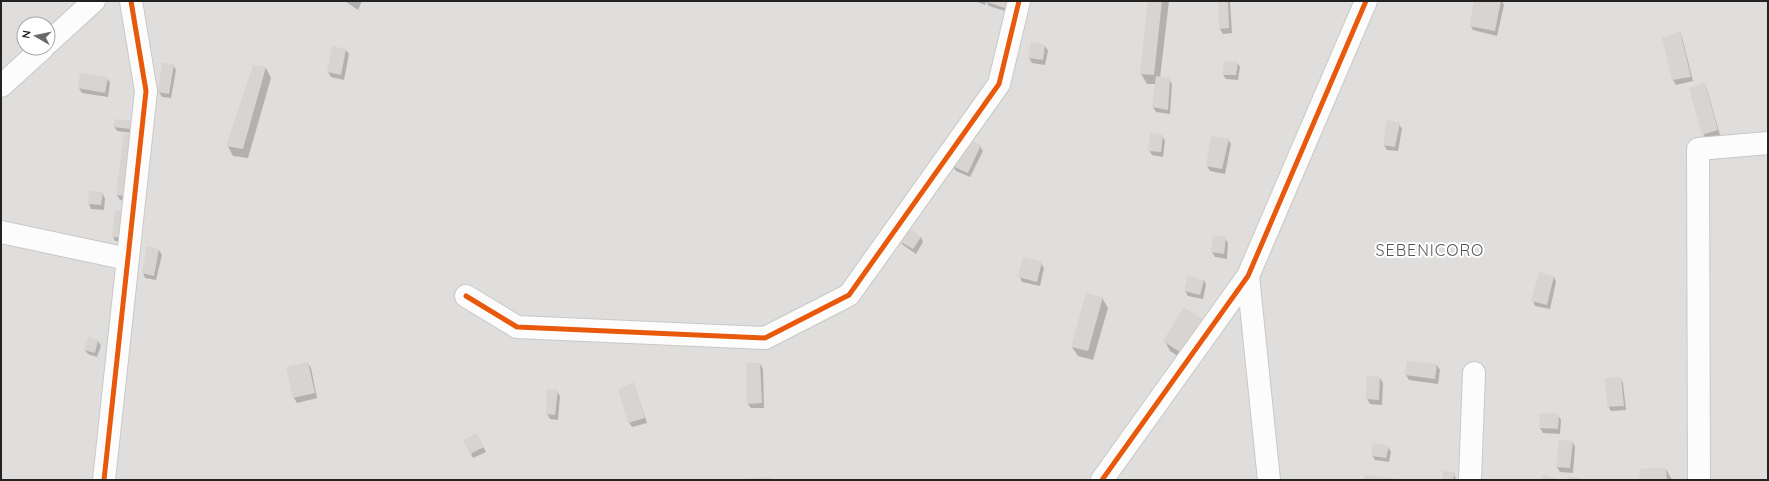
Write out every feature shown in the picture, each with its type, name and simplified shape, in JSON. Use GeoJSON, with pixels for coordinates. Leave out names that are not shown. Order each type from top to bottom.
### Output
{"type":"FeatureCollection","features":[{"type":"Feature","properties":{"kind":"street"},"geometry":{"type":"LineString","coordinates":[[56,36],[94,1]]}},
{"type":"Feature","properties":{"kind":"street"},"geometry":{"type":"LineString","coordinates":[[104,480],[146,91],[132,1]]}},
{"type":"Feature","properties":{"kind":"street"},"geometry":{"type":"LineString","coordinates":[[466,296],[517,327],[765,338],[850,295],[999,84],[1019,1]]}},
{"type":"Feature","properties":{"kind":"street"},"geometry":{"type":"LineString","coordinates":[[1102,480],[1248,276],[1366,1]]}},
{"type":"Feature","properties":{"kind":"street"},"geometry":{"type":"LineString","coordinates":[[1,86],[34,56]]}},
{"type":"Feature","properties":{"kind":"street"},"geometry":{"type":"LineString","coordinates":[[1699,480],[1698,149],[1768,142]]}},
{"type":"Feature","properties":{"kind":"street"},"geometry":{"type":"LineString","coordinates":[[1,232],[128,259]]}},
{"type":"Feature","properties":{"kind":"street"},"geometry":{"type":"LineString","coordinates":[[1248,276],[1269,480]]}},
{"type":"Feature","properties":{"kind":"street"},"geometry":{"type":"LineString","coordinates":[[1470,480],[1474,373]]}},
{"type":"Feature","properties":{"kind":"shaded area"},"geometry":{"type":"Polygon","coordinates":[[[1,1],[1768,1],[1768,480],[1,480],[1,1]]]}},
{"type":"Feature","properties":{"kind":"building"},"geometry":{"type":"Polygon","coordinates":[[[984,1],[1007,1],[1005,8],[984,1]]]}},
{"type":"Feature","properties":{"kind":"building"},"geometry":{"type":"Polygon","coordinates":[[[1148,1],[1162,1],[1154,75],[1140,74],[1148,1]]]}},
{"type":"Feature","properties":{"kind":"building"},"geometry":{"type":"Polygon","coordinates":[[[1218,1],[1228,1],[1229,28],[1219,29],[1218,1]]]}},
{"type":"Feature","properties":{"kind":"building"},"geometry":{"type":"Polygon","coordinates":[[[1474,1],[1501,1],[1495,31],[1469,26],[1474,1]]]}},
{"type":"Feature","properties":{"kind":"building"},"geometry":{"type":"Polygon","coordinates":[[[1680,31],[1691,77],[1672,80],[1662,38],[1680,31]]]}},
{"type":"Feature","properties":{"kind":"building"},"geometry":{"type":"Polygon","coordinates":[[[1031,42],[1045,45],[1043,60],[1028,58],[1031,42]]]}},
{"type":"Feature","properties":{"kind":"building"},"geometry":{"type":"Polygon","coordinates":[[[332,46],[346,49],[341,75],[327,72],[332,46]]]}},
{"type":"Feature","properties":{"kind":"building"},"geometry":{"type":"Polygon","coordinates":[[[1224,61],[1238,62],[1236,75],[1222,75],[1224,61]]]}},
{"type":"Feature","properties":{"kind":"building"},"geometry":{"type":"Polygon","coordinates":[[[162,63],[174,64],[169,94],[158,92],[162,63]]]}},
{"type":"Feature","properties":{"kind":"building"},"geometry":{"type":"Polygon","coordinates":[[[253,65],[266,67],[243,149],[226,146],[253,65]]]}},
{"type":"Feature","properties":{"kind":"building"},"geometry":{"type":"Polygon","coordinates":[[[80,73],[108,77],[105,93],[78,88],[80,73]]]}},
{"type":"Feature","properties":{"kind":"building"},"geometry":{"type":"Polygon","coordinates":[[[1156,76],[1170,78],[1168,110],[1152,107],[1156,76]]]}},
{"type":"Feature","properties":{"kind":"building"},"geometry":{"type":"Polygon","coordinates":[[[1705,83],[1718,130],[1702,135],[1689,88],[1705,83]]]}},
{"type":"Feature","properties":{"kind":"building"},"geometry":{"type":"Polygon","coordinates":[[[115,119],[139,122],[138,130],[113,127],[115,119]]]}},
{"type":"Feature","properties":{"kind":"building"},"geometry":{"type":"Polygon","coordinates":[[[1387,120],[1400,123],[1395,147],[1383,145],[1387,120]]]}},
{"type":"Feature","properties":{"kind":"building"},"geometry":{"type":"Polygon","coordinates":[[[124,133],[134,136],[129,196],[116,195],[124,133]]]}},
{"type":"Feature","properties":{"kind":"building"},"geometry":{"type":"Polygon","coordinates":[[[1150,133],[1163,135],[1161,152],[1148,151],[1150,133]]]}},
{"type":"Feature","properties":{"kind":"building"},"geometry":{"type":"Polygon","coordinates":[[[1211,136],[1229,139],[1222,169],[1206,166],[1211,136]]]}},
{"type":"Feature","properties":{"kind":"building"},"geometry":{"type":"Polygon","coordinates":[[[966,138],[981,145],[968,173],[952,166],[966,138]]]}},
{"type":"Feature","properties":{"kind":"building"},"geometry":{"type":"Polygon","coordinates":[[[89,191],[103,192],[101,205],[88,204],[89,191]]]}},
{"type":"Feature","properties":{"kind":"building"},"geometry":{"type":"Polygon","coordinates":[[[115,210],[130,211],[126,238],[112,237],[115,210]]]}},
{"type":"Feature","properties":{"kind":"building"},"geometry":{"type":"Polygon","coordinates":[[[907,227],[921,237],[913,249],[899,241],[907,227]]]}},
{"type":"Feature","properties":{"kind":"building"},"geometry":{"type":"Polygon","coordinates":[[[1213,236],[1226,237],[1224,254],[1211,252],[1213,236]]]}},
{"type":"Feature","properties":{"kind":"building"},"geometry":{"type":"Polygon","coordinates":[[[147,246],[159,249],[154,276],[142,273],[147,246]]]}},
{"type":"Feature","properties":{"kind":"building"},"geometry":{"type":"Polygon","coordinates":[[[1023,257],[1042,262],[1037,282],[1018,277],[1023,257]]]}},
{"type":"Feature","properties":{"kind":"building"},"geometry":{"type":"Polygon","coordinates":[[[1539,272],[1554,276],[1547,305],[1531,301],[1539,272]]]}},
{"type":"Feature","properties":{"kind":"building"},"geometry":{"type":"Polygon","coordinates":[[[1188,276],[1204,280],[1200,295],[1184,291],[1188,276]]]}},
{"type":"Feature","properties":{"kind":"building"},"geometry":{"type":"Polygon","coordinates":[[[1086,293],[1103,297],[1088,351],[1071,347],[1086,293]]]}},
{"type":"Feature","properties":{"kind":"building"},"geometry":{"type":"Polygon","coordinates":[[[1184,307],[1207,322],[1186,356],[1163,341],[1184,307]]]}},
{"type":"Feature","properties":{"kind":"building"},"geometry":{"type":"Polygon","coordinates":[[[88,337],[98,340],[95,353],[84,350],[88,337]]]}},
{"type":"Feature","properties":{"kind":"building"},"geometry":{"type":"Polygon","coordinates":[[[1407,361],[1437,364],[1435,379],[1405,375],[1407,361]]]}},
{"type":"Feature","properties":{"kind":"building"},"geometry":{"type":"Polygon","coordinates":[[[308,362],[315,393],[293,398],[286,367],[308,362]]]}},
{"type":"Feature","properties":{"kind":"building"},"geometry":{"type":"Polygon","coordinates":[[[746,363],[760,363],[762,403],[747,404],[746,363]]]}},
{"type":"Feature","properties":{"kind":"building"},"geometry":{"type":"Polygon","coordinates":[[[1367,376],[1380,377],[1379,400],[1366,399],[1367,376]]]}},
{"type":"Feature","properties":{"kind":"building"},"geometry":{"type":"Polygon","coordinates":[[[1621,377],[1624,406],[1607,407],[1605,378],[1621,377]]]}},
{"type":"Feature","properties":{"kind":"building"},"geometry":{"type":"Polygon","coordinates":[[[634,382],[645,418],[628,423],[618,390],[634,382]]]}},
{"type":"Feature","properties":{"kind":"building"},"geometry":{"type":"Polygon","coordinates":[[[547,389],[558,390],[555,415],[546,414],[547,389]]]}},
{"type":"Feature","properties":{"kind":"building"},"geometry":{"type":"Polygon","coordinates":[[[1540,413],[1559,414],[1558,429],[1539,428],[1540,413]]]}},
{"type":"Feature","properties":{"kind":"building"},"geometry":{"type":"Polygon","coordinates":[[[477,433],[484,447],[470,454],[463,440],[477,433]]]}},
{"type":"Feature","properties":{"kind":"building"},"geometry":{"type":"Polygon","coordinates":[[[1559,440],[1573,441],[1570,468],[1556,467],[1559,440]]]}},
{"type":"Feature","properties":{"kind":"building"},"geometry":{"type":"Polygon","coordinates":[[[1373,443],[1389,446],[1386,458],[1371,456],[1373,443]]]}},
{"type":"Feature","properties":{"kind":"building"},"geometry":{"type":"Polygon","coordinates":[[[1666,468],[1667,480],[1640,480],[1639,469],[1666,468]]]}},
{"type":"Feature","properties":{"kind":"building"},"geometry":{"type":"Polygon","coordinates":[[[1443,471],[1455,472],[1453,480],[1442,480],[1443,471]]]}},
{"type":"Feature","properties":{"kind":"building"},"geometry":{"type":"Polygon","coordinates":[[[1364,475],[1393,478],[1393,480],[1364,480],[1364,475]]]}},
{"type":"Feature","properties":{"kind":"building"},"geometry":{"type":"Polygon","coordinates":[[[1542,475],[1556,478],[1555,480],[1541,480],[1542,475]]]}},
{"type":"Feature","properties":{"kind":"building"},"geometry":{"type":"Polygon","coordinates":[[[1568,476],[1580,478],[1579,480],[1567,480],[1568,476]]]}},
{"type":"Feature","properties":{"kind":"building"},"geometry":{"type":"Polygon","coordinates":[[[773,477],[773,480],[746,480],[746,478],[773,477]]]}},
{"type":"Feature","properties":{"kind":"cycle path"},"geometry":{"type":"LineString","coordinates":[[104,480],[146,91],[131,1]]}},
{"type":"Feature","properties":{"kind":"cycle path"},"geometry":{"type":"LineString","coordinates":[[466,296],[517,327],[765,338],[849,295],[999,84],[1019,1]]}},
{"type":"Feature","properties":{"kind":"cycle path"},"geometry":{"type":"LineString","coordinates":[[1102,480],[1248,276],[1366,1]]}},
{"type":"Feature","properties":{"kind":"district","name":"SEBENICORO"},"geometry":{"type":"Point","coordinates":[1430,250]}}]}
